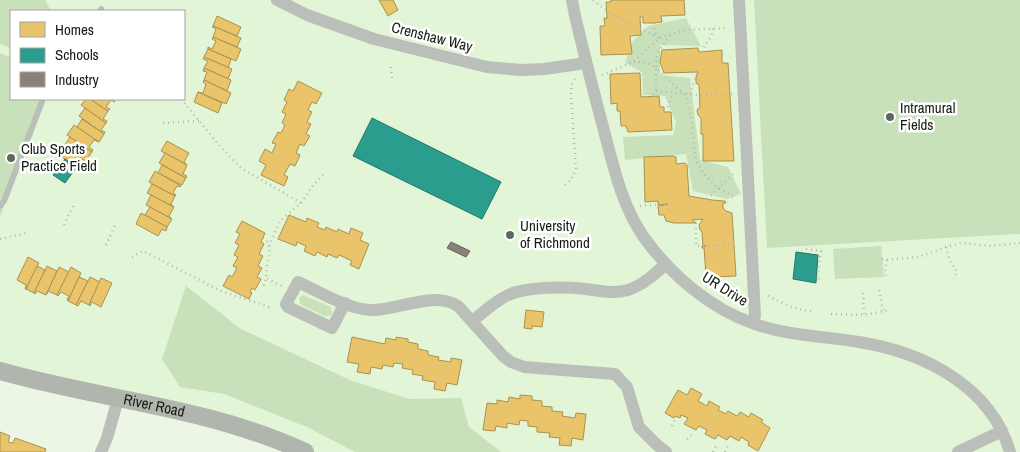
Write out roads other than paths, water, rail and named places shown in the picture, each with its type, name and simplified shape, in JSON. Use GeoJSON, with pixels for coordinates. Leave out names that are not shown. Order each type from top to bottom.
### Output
{"type":"FeatureCollection","features":[{"type":"Feature","properties":{"kind":"main road","name":"River Road"},"geometry":{"type":"LineString","coordinates":[[0,371],[220,420],[280,440],[305,452]]}},
{"type":"Feature","properties":{"kind":"street","name":"Crenshaw Way"},"geometry":{"type":"LineString","coordinates":[[277,0],[307,15],[374,39],[487,67],[521,70],[586,63]]}},
{"type":"Feature","properties":{"kind":"street","name":"UR Drive"},"geometry":{"type":"LineString","coordinates":[[572,0],[586,63],[622,195],[643,236],[666,264],[684,282],[710,301],[728,313],[756,325],[791,333],[877,346],[908,355],[943,371],[977,395],[1002,431],[1010,452]]}},
{"type":"Feature","properties":{"kind":"street"},"geometry":{"type":"LineString","coordinates":[[739,0],[755,316]]}},
{"type":"Feature","properties":{"kind":"street"},"geometry":{"type":"LineString","coordinates":[[472,321],[507,295],[520,291],[573,288],[617,293],[642,283],[666,264]]}},
{"type":"Feature","properties":{"kind":"street"},"geometry":{"type":"LineString","coordinates":[[345,303],[354,307],[374,310],[433,300],[445,300],[458,306],[503,356],[524,368],[615,374],[627,387],[639,427],[666,452]]}},
{"type":"Feature","properties":{"kind":"street"},"geometry":{"type":"LineString","coordinates":[[101,452],[107,438],[118,398]]}},
{"type":"Feature","properties":{"kind":"street"},"geometry":{"type":"LineString","coordinates":[[958,452],[1002,431]]}},
{"type":"Feature","properties":{"kind":"lane"},"geometry":{"type":"LineString","coordinates":[[0,206],[4,201],[43,100]]}},
{"type":"Feature","properties":{"kind":"place","name":"Intramural Fields"},"geometry":{"type":"Point","coordinates":[890,117]}},
{"type":"Feature","properties":{"kind":"place","name":"Club Sports Practice Field"},"geometry":{"type":"Point","coordinates":[11,158]}},
{"type":"Feature","properties":{"kind":"place","name":"University of Richmond"},"geometry":{"type":"Point","coordinates":[510,235]}}]}
